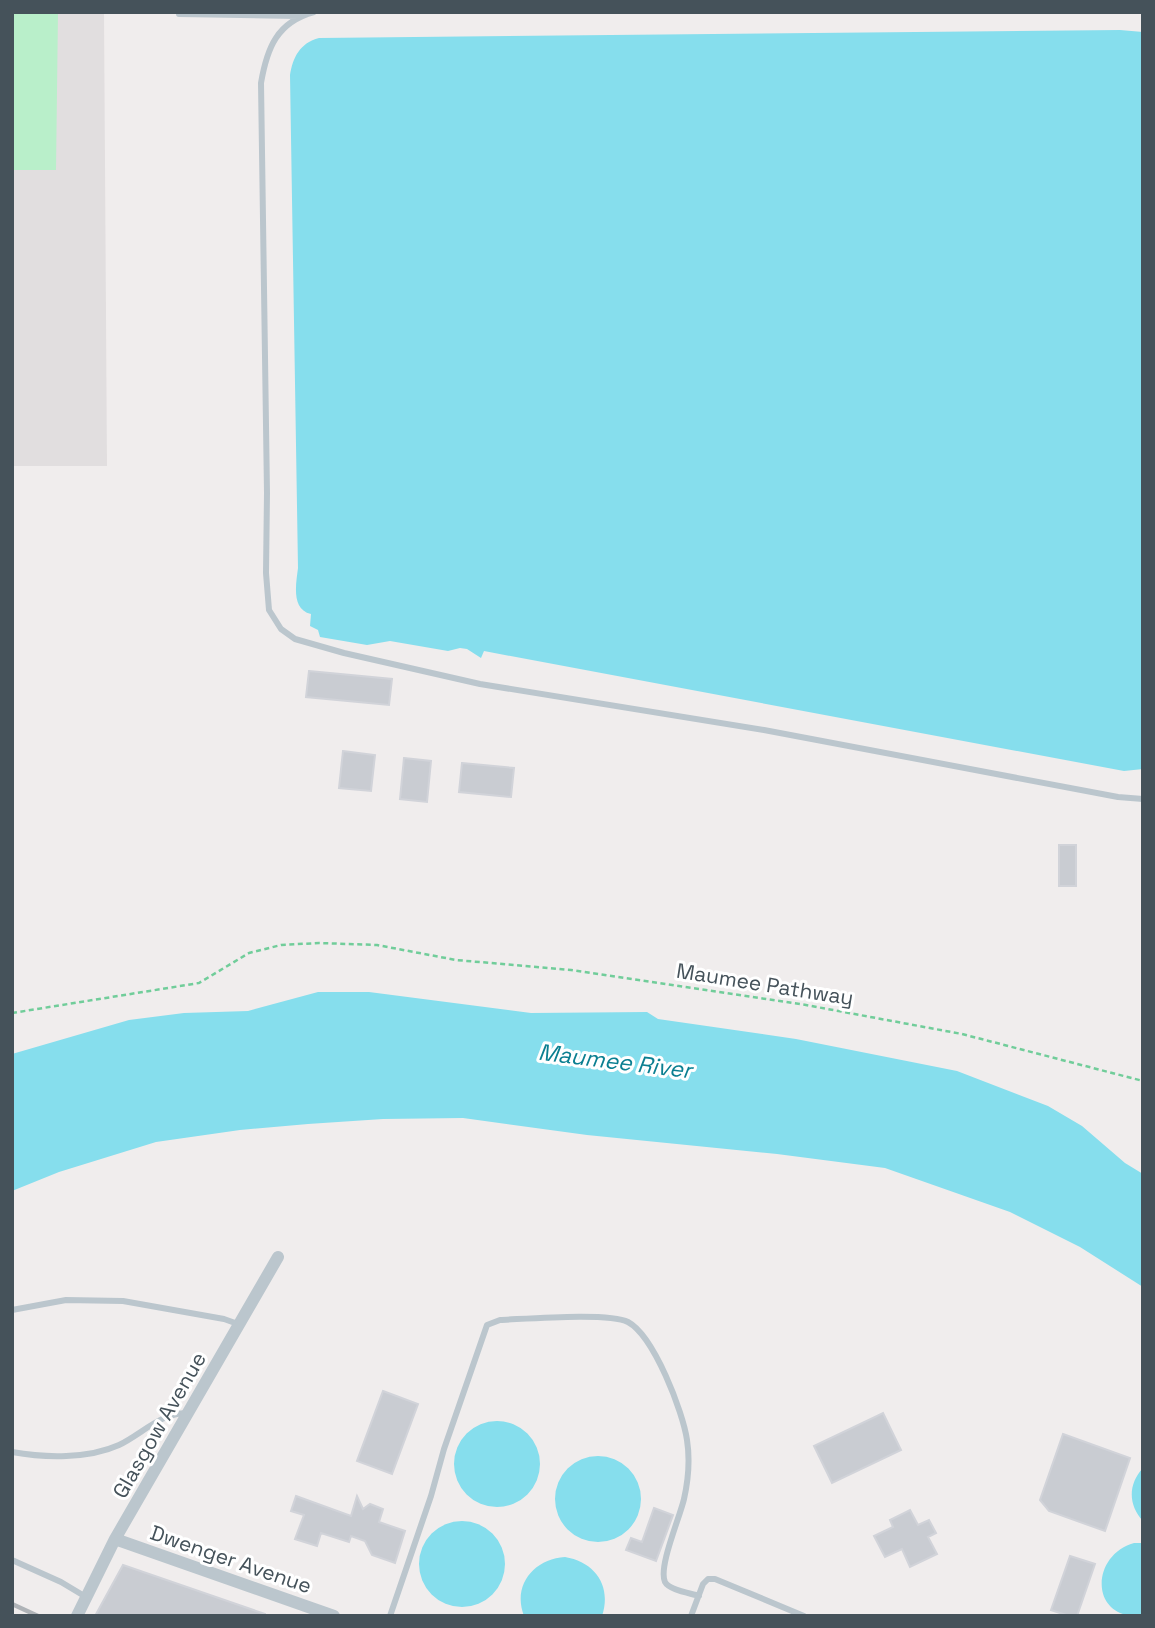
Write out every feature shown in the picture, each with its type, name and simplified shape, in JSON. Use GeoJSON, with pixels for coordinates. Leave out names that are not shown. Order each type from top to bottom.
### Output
{"type":"FeatureCollection","features":[{"type":"Feature","properties":{"kind":"street","name":"Glasgow Avenue"},"geometry":{"type":"LineString","coordinates":[[77,1616],[115,1539],[278,1256]]}},
{"type":"Feature","properties":{"kind":"street","name":"Dwenger Avenue"},"geometry":{"type":"LineString","coordinates":[[115,1539],[334,1616]]}},
{"type":"Feature","properties":{"kind":"lane"},"geometry":{"type":"LineString","coordinates":[[314,12],[289,22],[265,58],[261,83],[268,493],[265,573],[269,610],[281,629],[295,639],[411,670],[469,682],[764,730],[1118,797],[1143,799]]}},
{"type":"Feature","properties":{"kind":"lane"},"geometry":{"type":"LineString","coordinates":[[179,14],[300,16]]}},
{"type":"Feature","properties":{"kind":"lane"},"geometry":{"type":"LineString","coordinates":[[12,1310],[66,1300],[123,1301],[224,1319],[239,1325]]}},
{"type":"Feature","properties":{"kind":"lane"},"geometry":{"type":"LineString","coordinates":[[390,1616],[487,1325],[500,1320],[606,1318],[628,1322],[642,1334],[676,1401],[687,1441],[684,1498],[665,1566],[664,1580],[668,1586],[699,1596]]}},
{"type":"Feature","properties":{"kind":"lane"},"geometry":{"type":"LineString","coordinates":[[12,1452],[87,1455],[119,1445],[157,1421],[179,1413],[189,1413]]}},
{"type":"Feature","properties":{"kind":"lane"},"geometry":{"type":"LineString","coordinates":[[12,1560],[61,1582],[86,1597]]}},
{"type":"Feature","properties":{"kind":"lane"},"geometry":{"type":"LineString","coordinates":[[691,1616],[708,1578],[804,1616]]}},
{"type":"Feature","properties":{"kind":"path","name":"Maumee Pathway"},"geometry":{"type":"LineString","coordinates":[[12,1013],[199,983],[249,953],[281,946],[318,943],[377,945],[456,960],[571,970],[806,1005],[962,1034],[1143,1081]]}},
{"type":"Feature","properties":{"kind":"shaded area"},"geometry":{"type":"Polygon","coordinates":[[[12,12],[104,12],[107,466],[12,466],[12,12]]]}},
{"type":"Feature","properties":{"kind":"green space"},"geometry":{"type":"Polygon","coordinates":[[[12,12],[58,12],[56,170],[12,170],[12,12]]]}},
{"type":"Feature","properties":{"kind":"water"},"geometry":{"type":"Polygon","coordinates":[[[1120,30],[1143,32],[1143,769],[1124,771],[484,651],[481,658],[467,649],[460,648],[448,651],[390,641],[367,645],[320,637],[318,630],[310,626],[311,614],[300,607],[296,595],[298,568],[290,75],[295,57],[307,43],[319,38],[1120,30]]]}},
{"type":"Feature","properties":{"kind":"water","name":"Maumee River"},"geometry":{"type":"Polygon","coordinates":[[[318,992],[369,992],[531,1013],[647,1012],[658,1019],[796,1039],[957,1071],[1048,1106],[1082,1126],[1125,1163],[1143,1174],[1143,1287],[1080,1247],[1010,1212],[885,1168],[587,1135],[463,1118],[308,1124],[156,1142],[59,1172],[12,1191],[12,1054],[129,1020],[184,1013],[248,1011],[318,992]]]}},
{"type":"Feature","properties":{"kind":"water"},"geometry":{"type":"Polygon","coordinates":[[[497,1421],[513,1425],[527,1434],[536,1448],[540,1464],[536,1480],[527,1494],[513,1503],[497,1507],[481,1503],[467,1494],[458,1480],[454,1464],[458,1448],[467,1434],[481,1425],[497,1421]]]}},
{"type":"Feature","properties":{"kind":"water"},"geometry":{"type":"Polygon","coordinates":[[[598,1456],[614,1460],[628,1469],[637,1483],[641,1499],[637,1515],[628,1529],[614,1538],[598,1542],[582,1538],[568,1529],[559,1515],[555,1499],[559,1483],[568,1469],[582,1460],[598,1456]]]}},
{"type":"Feature","properties":{"kind":"water"},"geometry":{"type":"Polygon","coordinates":[[[1143,1468],[1143,1521],[1132,1501],[1132,1488],[1143,1468]]]}},
{"type":"Feature","properties":{"kind":"water"},"geometry":{"type":"Polygon","coordinates":[[[462,1521],[478,1525],[492,1534],[501,1548],[505,1564],[501,1580],[492,1594],[478,1603],[462,1607],[446,1603],[432,1594],[423,1580],[419,1564],[423,1548],[432,1534],[446,1525],[462,1521]]]}},
{"type":"Feature","properties":{"kind":"water"},"geometry":{"type":"Polygon","coordinates":[[[1134,1543],[1143,1543],[1143,1616],[1128,1616],[1114,1610],[1102,1591],[1105,1568],[1111,1558],[1134,1543]]]}},
{"type":"Feature","properties":{"kind":"water"},"geometry":{"type":"Polygon","coordinates":[[[565,1557],[585,1564],[598,1577],[605,1595],[602,1616],[524,1616],[521,1594],[528,1576],[544,1563],[565,1557]]]}},
{"type":"Feature","properties":{"kind":"building"},"geometry":{"type":"Polygon","coordinates":[[[309,671],[392,679],[389,705],[306,697],[309,671]]]}},
{"type":"Feature","properties":{"kind":"building"},"geometry":{"type":"Polygon","coordinates":[[[343,751],[375,755],[371,791],[339,788],[343,751]]]}},
{"type":"Feature","properties":{"kind":"building"},"geometry":{"type":"Polygon","coordinates":[[[404,758],[431,761],[427,802],[400,799],[404,758]]]}},
{"type":"Feature","properties":{"kind":"building"},"geometry":{"type":"Polygon","coordinates":[[[462,763],[514,768],[511,797],[459,792],[462,763]]]}},
{"type":"Feature","properties":{"kind":"building"},"geometry":{"type":"Polygon","coordinates":[[[1059,845],[1076,845],[1076,886],[1059,886],[1059,845]]]}},
{"type":"Feature","properties":{"kind":"building"},"geometry":{"type":"Polygon","coordinates":[[[383,1391],[418,1404],[392,1474],[357,1461],[383,1391]]]}},
{"type":"Feature","properties":{"kind":"building"},"geometry":{"type":"Polygon","coordinates":[[[883,1413],[901,1450],[832,1483],[814,1446],[883,1413]]]}},
{"type":"Feature","properties":{"kind":"building"},"geometry":{"type":"Polygon","coordinates":[[[1063,1434],[1130,1458],[1105,1531],[1049,1511],[1040,1500],[1063,1434]]]}},
{"type":"Feature","properties":{"kind":"building"},"geometry":{"type":"Polygon","coordinates":[[[296,1496],[351,1516],[357,1496],[363,1509],[370,1504],[383,1509],[379,1522],[405,1531],[395,1563],[372,1555],[365,1541],[351,1536],[349,1542],[321,1533],[317,1546],[295,1539],[304,1515],[291,1511],[296,1496]]]}},
{"type":"Feature","properties":{"kind":"building"},"geometry":{"type":"Polygon","coordinates":[[[654,1508],[673,1515],[656,1561],[626,1550],[631,1538],[642,1542],[654,1508]]]}},
{"type":"Feature","properties":{"kind":"building"},"geometry":{"type":"Polygon","coordinates":[[[910,1510],[918,1525],[929,1520],[936,1533],[928,1537],[937,1554],[910,1567],[902,1549],[885,1557],[874,1536],[893,1527],[890,1520],[910,1510]]]}},
{"type":"Feature","properties":{"kind":"building"},"geometry":{"type":"Polygon","coordinates":[[[1070,1556],[1095,1564],[1077,1616],[1051,1610],[1070,1556]]]}},
{"type":"Feature","properties":{"kind":"building"},"geometry":{"type":"Polygon","coordinates":[[[123,1565],[265,1614],[265,1616],[95,1616],[123,1565]]]}},
{"type":"Feature","properties":{"kind":"railway"},"geometry":{"type":"LineString","coordinates":[[12,1604],[38,1616]]}}]}
